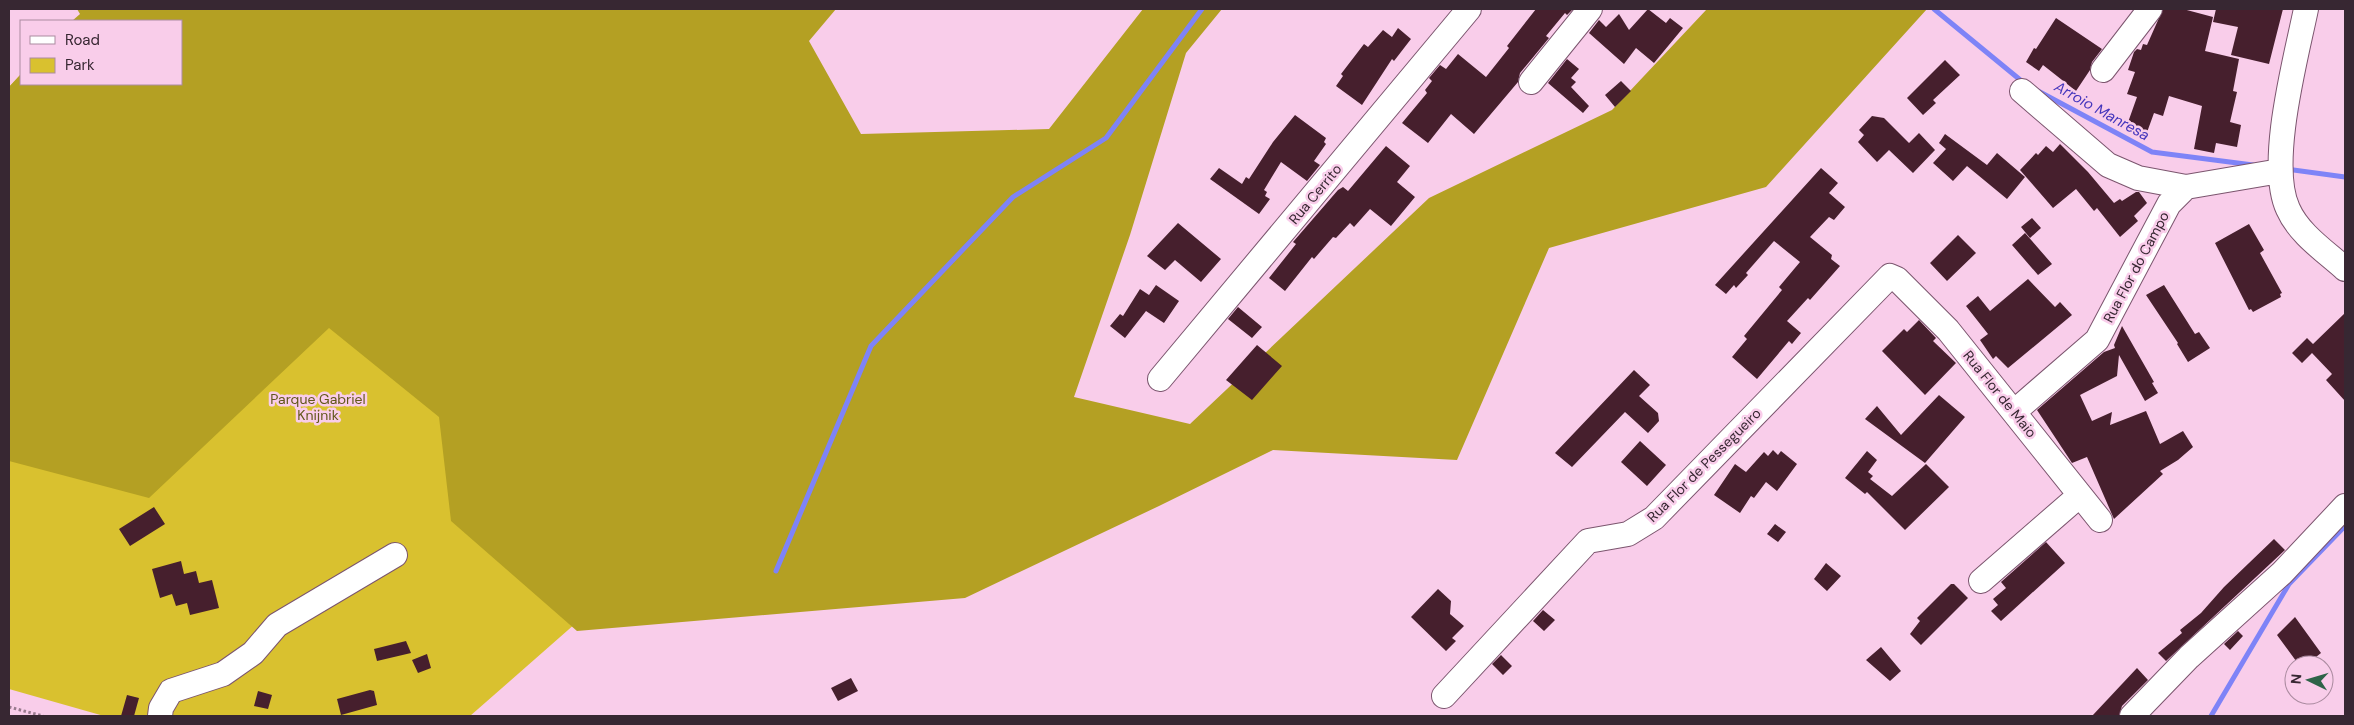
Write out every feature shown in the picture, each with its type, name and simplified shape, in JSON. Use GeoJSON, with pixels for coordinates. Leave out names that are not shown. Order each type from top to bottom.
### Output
{"type":"FeatureCollection","features":[{"type":"Feature","properties":{"kind":"street","name":"Rua Cerrito"},"geometry":{"type":"LineString","coordinates":[[1160,379],[1469,9]]}},
{"type":"Feature","properties":{"kind":"street"},"geometry":{"type":"LineString","coordinates":[[1531,82],[1590,9]]}},
{"type":"Feature","properties":{"kind":"street"},"geometry":{"type":"LineString","coordinates":[[2103,70],[2150,9]]}},
{"type":"Feature","properties":{"kind":"street"},"geometry":{"type":"LineString","coordinates":[[2306,9],[2284,120],[2280,171],[2281,188],[2288,210],[2305,234],[2345,269]]}},
{"type":"Feature","properties":{"kind":"street"},"geometry":{"type":"LineString","coordinates":[[2022,91],[2108,165],[2138,178],[2186,187],[2280,171]]}},
{"type":"Feature","properties":{"kind":"street","name":"Rua Flor do Campo"},"geometry":{"type":"LineString","coordinates":[[2015,411],[2097,340],[2169,204],[2186,187]]}},
{"type":"Feature","properties":{"kind":"street","name":"Rua Flor de Maio"},"geometry":{"type":"LineString","coordinates":[[1890,276],[1898,279],[1948,330],[2015,411],[2100,520]]}},
{"type":"Feature","properties":{"kind":"street","name":"Rua Flor de Pessegueiro"},"geometry":{"type":"LineString","coordinates":[[1444,696],[1588,541],[1628,534],[1654,518],[1890,276]]}},
{"type":"Feature","properties":{"kind":"street"},"geometry":{"type":"LineString","coordinates":[[1981,581],[2080,495]]}},
{"type":"Feature","properties":{"kind":"street"},"geometry":{"type":"LineString","coordinates":[[2132,716],[2189,657],[2282,573],[2345,506]]}},
{"type":"Feature","properties":{"kind":"street"},"geometry":{"type":"LineString","coordinates":[[160,716],[171,691],[223,674],[253,653],[277,626],[395,555]]}},
{"type":"Feature","properties":{"kind":"path"},"geometry":{"type":"LineString","coordinates":[[9,707],[43,716]]}},
{"type":"Feature","properties":{"kind":"green space","name":"Parque Gabriel Knijnik"},"geometry":{"type":"Polygon","coordinates":[[[20,75],[20,85],[182,85],[732,486],[470,716],[104,716],[9,689],[9,87],[20,75]]]}},
{"type":"Feature","properties":{"kind":"shaded area"},"geometry":{"type":"Polygon","coordinates":[[[77,9],[836,9],[809,41],[861,134],[1049,129],[1143,9],[1222,9],[1186,53],[1130,235],[1074,397],[1190,424],[1429,198],[1612,110],[1707,9],[1927,9],[1766,187],[1549,248],[1457,460],[1273,450],[965,598],[577,631],[451,521],[439,417],[329,328],[149,498],[9,461],[9,87],[20,75],[20,85],[182,85],[182,20],[73,20],[80,14],[77,9]]]}},
{"type":"Feature","properties":{"kind":"building"},"geometry":{"type":"Polygon","coordinates":[[[1536,9],[1573,9],[1567,15],[1565,13],[1546,36],[1549,38],[1520,73],[1518,82],[1474,134],[1451,114],[1428,143],[1402,123],[1427,93],[1425,90],[1432,81],[1429,78],[1440,65],[1446,69],[1458,54],[1486,77],[1536,9]]]}},
{"type":"Feature","properties":{"kind":"building"},"geometry":{"type":"Polygon","coordinates":[[[1648,9],[1666,23],[1670,18],[1683,28],[1654,63],[1636,48],[1624,64],[1589,33],[1599,20],[1606,27],[1619,14],[1629,30],[1648,9]]]}},
{"type":"Feature","properties":{"kind":"building"},"geometry":{"type":"Polygon","coordinates":[[[2163,9],[2183,9],[2213,17],[2205,51],[2239,59],[2233,91],[2237,92],[2230,122],[2241,125],[2237,147],[2216,143],[2214,153],[2194,149],[2202,106],[2169,96],[2163,116],[2154,113],[2146,135],[2126,128],[2137,97],[2127,94],[2135,72],[2128,70],[2134,52],[2137,49],[2141,50],[2143,44],[2147,45],[2163,9]]]}},
{"type":"Feature","properties":{"kind":"building"},"geometry":{"type":"Polygon","coordinates":[[[2216,9],[2283,9],[2269,64],[2231,55],[2238,27],[2213,22],[2216,9]]]}},
{"type":"Feature","properties":{"kind":"building"},"geometry":{"type":"Polygon","coordinates":[[[2056,18],[2102,49],[2092,62],[2090,70],[2076,91],[2043,65],[2039,71],[2026,62],[2056,18]]]}},
{"type":"Feature","properties":{"kind":"building"},"geometry":{"type":"Polygon","coordinates":[[[1398,28],[1411,39],[1394,61],[1392,59],[1362,105],[1336,86],[1343,76],[1341,74],[1364,44],[1368,47],[1383,30],[1392,37],[1398,28]]]}},
{"type":"Feature","properties":{"kind":"building"},"geometry":{"type":"Polygon","coordinates":[[[1567,59],[1579,69],[1571,78],[1576,82],[1571,87],[1589,106],[1583,113],[1548,83],[1567,59]]]}},
{"type":"Feature","properties":{"kind":"building"},"geometry":{"type":"Polygon","coordinates":[[[1945,60],[1960,75],[1933,100],[1936,103],[1923,115],[1907,98],[1945,60]]]}},
{"type":"Feature","properties":{"kind":"building"},"geometry":{"type":"Polygon","coordinates":[[[1621,81],[1631,91],[1615,107],[1605,95],[1621,81]]]}},
{"type":"Feature","properties":{"kind":"building"},"geometry":{"type":"Polygon","coordinates":[[[1295,115],[1326,138],[1324,142],[1326,144],[1314,161],[1320,165],[1307,181],[1281,162],[1264,190],[1267,192],[1265,196],[1270,199],[1259,214],[1210,179],[1219,168],[1242,184],[1246,177],[1249,179],[1273,142],[1295,115]]]}},
{"type":"Feature","properties":{"kind":"building"},"geometry":{"type":"Polygon","coordinates":[[[1872,116],[1884,118],[1909,143],[1919,133],[1935,150],[1913,173],[1889,150],[1877,162],[1858,142],[1864,135],[1859,130],[1872,116]]]}},
{"type":"Feature","properties":{"kind":"building"},"geometry":{"type":"Polygon","coordinates":[[[1945,134],[1987,165],[1997,153],[2025,177],[2007,199],[1967,166],[1953,181],[1933,163],[1946,149],[1939,143],[1945,134]]]}},
{"type":"Feature","properties":{"kind":"building"},"geometry":{"type":"Polygon","coordinates":[[[2060,144],[2088,172],[2114,203],[2139,192],[2147,203],[2134,216],[2138,221],[2120,237],[2097,208],[2094,211],[2076,189],[2053,208],[2020,170],[2036,153],[2038,155],[2046,146],[2053,152],[2060,144]]]}},
{"type":"Feature","properties":{"kind":"building"},"geometry":{"type":"Polygon","coordinates":[[[1386,146],[1410,166],[1397,182],[1415,197],[1391,226],[1370,209],[1354,227],[1350,223],[1336,238],[1333,237],[1314,259],[1312,257],[1285,291],[1269,278],[1296,244],[1293,242],[1338,190],[1343,187],[1348,191],[1386,146]]]}},
{"type":"Feature","properties":{"kind":"building"},"geometry":{"type":"Polygon","coordinates":[[[1821,168],[1838,183],[1829,193],[1845,207],[1834,220],[1829,217],[1810,237],[1832,255],[1831,259],[1840,266],[1810,300],[1808,298],[1787,321],[1801,333],[1792,344],[1789,341],[1757,379],[1732,357],[1747,339],[1744,336],[1782,290],[1779,287],[1800,262],[1774,241],[1746,273],[1748,275],[1736,288],[1734,285],[1726,294],[1715,285],[1821,168]]]}},
{"type":"Feature","properties":{"kind":"building"},"geometry":{"type":"Polygon","coordinates":[[[2032,218],[2041,228],[2030,238],[2021,227],[2032,218]]]}},
{"type":"Feature","properties":{"kind":"building"},"geometry":{"type":"Polygon","coordinates":[[[1178,223],[1221,259],[1201,282],[1175,260],[1165,270],[1147,256],[1178,223]]]}},
{"type":"Feature","properties":{"kind":"building"},"geometry":{"type":"Polygon","coordinates":[[[2249,224],[2264,250],[2260,253],[2282,293],[2280,294],[2281,297],[2253,312],[2251,309],[2249,310],[2215,243],[2249,224]]]}},
{"type":"Feature","properties":{"kind":"building"},"geometry":{"type":"Polygon","coordinates":[[[2025,233],[2052,264],[2038,275],[2012,245],[2025,233]]]}},
{"type":"Feature","properties":{"kind":"building"},"geometry":{"type":"Polygon","coordinates":[[[1958,235],[1976,253],[1947,281],[1930,263],[1958,235]]]}},
{"type":"Feature","properties":{"kind":"building"},"geometry":{"type":"Polygon","coordinates":[[[2028,279],[2055,307],[2060,302],[2072,315],[2008,368],[1996,356],[1993,359],[1980,340],[1988,334],[1966,306],[1978,296],[1990,311],[2028,279]]]}},
{"type":"Feature","properties":{"kind":"building"},"geometry":{"type":"Polygon","coordinates":[[[1156,285],[1179,301],[1164,323],[1146,311],[1125,338],[1110,326],[1120,314],[1123,316],[1140,289],[1149,295],[1156,285]]]}},
{"type":"Feature","properties":{"kind":"building"},"geometry":{"type":"Polygon","coordinates":[[[2164,285],[2195,334],[2199,332],[2210,348],[2188,362],[2178,343],[2146,295],[2164,285]]]}},
{"type":"Feature","properties":{"kind":"building"},"geometry":{"type":"Polygon","coordinates":[[[1238,307],[1262,327],[1252,338],[1228,319],[1238,307]]]}},
{"type":"Feature","properties":{"kind":"building"},"geometry":{"type":"Polygon","coordinates":[[[2345,313],[2345,401],[2326,380],[2332,374],[2312,353],[2302,363],[2292,353],[2307,338],[2313,344],[2345,313]]]}},
{"type":"Feature","properties":{"kind":"building"},"geometry":{"type":"Polygon","coordinates":[[[1919,320],[1936,338],[1933,341],[1956,363],[1925,395],[1882,351],[1904,329],[1907,332],[1919,320]]]}},
{"type":"Feature","properties":{"kind":"building"},"geometry":{"type":"Polygon","coordinates":[[[2122,326],[2154,382],[2152,383],[2158,393],[2145,401],[2119,355],[2117,376],[2080,395],[2092,421],[2112,412],[2110,425],[2146,411],[2160,444],[2183,431],[2193,447],[2178,460],[2160,471],[2163,474],[2114,519],[2087,457],[2072,463],[2037,410],[2104,352],[2115,348],[2114,345],[2122,326]]]}},
{"type":"Feature","properties":{"kind":"building"},"geometry":{"type":"Polygon","coordinates":[[[1257,345],[1282,366],[1252,400],[1226,380],[1257,345]]]}},
{"type":"Feature","properties":{"kind":"building"},"geometry":{"type":"Polygon","coordinates":[[[1634,370],[1650,385],[1639,396],[1658,413],[1659,421],[1648,433],[1625,412],[1572,467],[1555,453],[1634,370]]]}},
{"type":"Feature","properties":{"kind":"building"},"geometry":{"type":"Polygon","coordinates":[[[1939,395],[1965,417],[1925,463],[1865,419],[1877,406],[1901,435],[1939,395]]]}},
{"type":"Feature","properties":{"kind":"building"},"geometry":{"type":"Polygon","coordinates":[[[1640,441],[1666,465],[1647,486],[1621,462],[1640,441]]]}},
{"type":"Feature","properties":{"kind":"building"},"geometry":{"type":"Polygon","coordinates":[[[1773,450],[1778,455],[1781,451],[1797,464],[1777,491],[1766,482],[1754,498],[1751,496],[1740,513],[1714,495],[1735,464],[1746,472],[1764,452],[1768,456],[1773,450]]]}},
{"type":"Feature","properties":{"kind":"building"},"geometry":{"type":"Polygon","coordinates":[[[1867,451],[1877,460],[1868,472],[1873,476],[1870,479],[1892,496],[1926,464],[1949,487],[1905,530],[1867,492],[1865,494],[1845,478],[1867,451]]]}},
{"type":"Feature","properties":{"kind":"building"},"geometry":{"type":"Polygon","coordinates":[[[154,507],[165,524],[130,546],[119,529],[154,507]]]}},
{"type":"Feature","properties":{"kind":"building"},"geometry":{"type":"Polygon","coordinates":[[[1775,524],[1786,532],[1778,542],[1767,534],[1775,524]]]}},
{"type":"Feature","properties":{"kind":"building"},"geometry":{"type":"Polygon","coordinates":[[[2274,539],[2285,550],[2166,661],[2158,653],[2182,633],[2180,630],[2201,613],[2224,587],[2274,539]]]}},
{"type":"Feature","properties":{"kind":"building"},"geometry":{"type":"Polygon","coordinates":[[[2046,542],[2065,563],[2001,621],[1991,611],[1998,605],[1993,599],[2006,588],[2001,582],[2046,542]]]}},
{"type":"Feature","properties":{"kind":"building"},"geometry":{"type":"Polygon","coordinates":[[[181,561],[184,574],[196,571],[199,583],[212,580],[219,608],[190,615],[187,603],[176,606],[172,594],[160,598],[152,569],[181,561]]]}},
{"type":"Feature","properties":{"kind":"building"},"geometry":{"type":"Polygon","coordinates":[[[1826,563],[1841,576],[1827,591],[1814,579],[1826,563]]]}},
{"type":"Feature","properties":{"kind":"building"},"geometry":{"type":"Polygon","coordinates":[[[1951,584],[1954,584],[1968,598],[1921,645],[1910,634],[1920,621],[1917,618],[1951,584]]]}},
{"type":"Feature","properties":{"kind":"building"},"geometry":{"type":"Polygon","coordinates":[[[1438,589],[1451,601],[1450,614],[1464,626],[1452,638],[1456,641],[1446,651],[1411,617],[1438,589]]]}},
{"type":"Feature","properties":{"kind":"building"},"geometry":{"type":"Polygon","coordinates":[[[1543,610],[1555,620],[1544,631],[1533,621],[1543,610]]]}},
{"type":"Feature","properties":{"kind":"building"},"geometry":{"type":"Polygon","coordinates":[[[2295,617],[2321,653],[2318,655],[2292,655],[2277,635],[2295,617]]]}},
{"type":"Feature","properties":{"kind":"building"},"geometry":{"type":"Polygon","coordinates":[[[2238,631],[2243,636],[2230,650],[2224,644],[2238,631]]]}},
{"type":"Feature","properties":{"kind":"building"},"geometry":{"type":"Polygon","coordinates":[[[406,641],[411,653],[377,661],[374,649],[406,641]]]}},
{"type":"Feature","properties":{"kind":"building"},"geometry":{"type":"Polygon","coordinates":[[[1881,647],[1901,671],[1890,681],[1866,660],[1881,647]]]}},
{"type":"Feature","properties":{"kind":"building"},"geometry":{"type":"Polygon","coordinates":[[[427,654],[431,668],[418,673],[412,660],[427,654]]]}},
{"type":"Feature","properties":{"kind":"building"},"geometry":{"type":"Polygon","coordinates":[[[1501,655],[1512,666],[1503,675],[1492,664],[1501,655]]]}},
{"type":"Feature","properties":{"kind":"building"},"geometry":{"type":"Polygon","coordinates":[[[2137,668],[2148,680],[2122,706],[2119,716],[2092,716],[2137,668]]]}},
{"type":"Feature","properties":{"kind":"building"},"geometry":{"type":"Polygon","coordinates":[[[851,678],[858,691],[838,701],[831,688],[851,678]]]}},
{"type":"Feature","properties":{"kind":"building"},"geometry":{"type":"Polygon","coordinates":[[[370,690],[374,691],[377,705],[341,715],[337,699],[370,690]]]}},
{"type":"Feature","properties":{"kind":"building"},"geometry":{"type":"Polygon","coordinates":[[[258,691],[272,695],[268,709],[254,706],[258,691]]]}},
{"type":"Feature","properties":{"kind":"building"},"geometry":{"type":"Polygon","coordinates":[[[127,695],[139,698],[134,716],[121,716],[127,695]]]}},
{"type":"Feature","properties":{"kind":"waterway"},"geometry":{"type":"LineString","coordinates":[[776,571],[871,346],[1013,197],[1106,138],[1202,9]]}},
{"type":"Feature","properties":{"kind":"waterway","name":"Arroio Manresa"},"geometry":{"type":"LineString","coordinates":[[1934,9],[2024,83]]}},
{"type":"Feature","properties":{"kind":"waterway","name":"Arroio Manresa"},"geometry":{"type":"LineString","coordinates":[[2038,91],[2152,152],[2253,165]]}},
{"type":"Feature","properties":{"kind":"waterway","name":"Arroio Manresa"},"geometry":{"type":"LineString","coordinates":[[2286,169],[2345,177]]}},
{"type":"Feature","properties":{"kind":"waterway"},"geometry":{"type":"LineString","coordinates":[[2211,716],[2289,584],[2345,526]]}}]}
